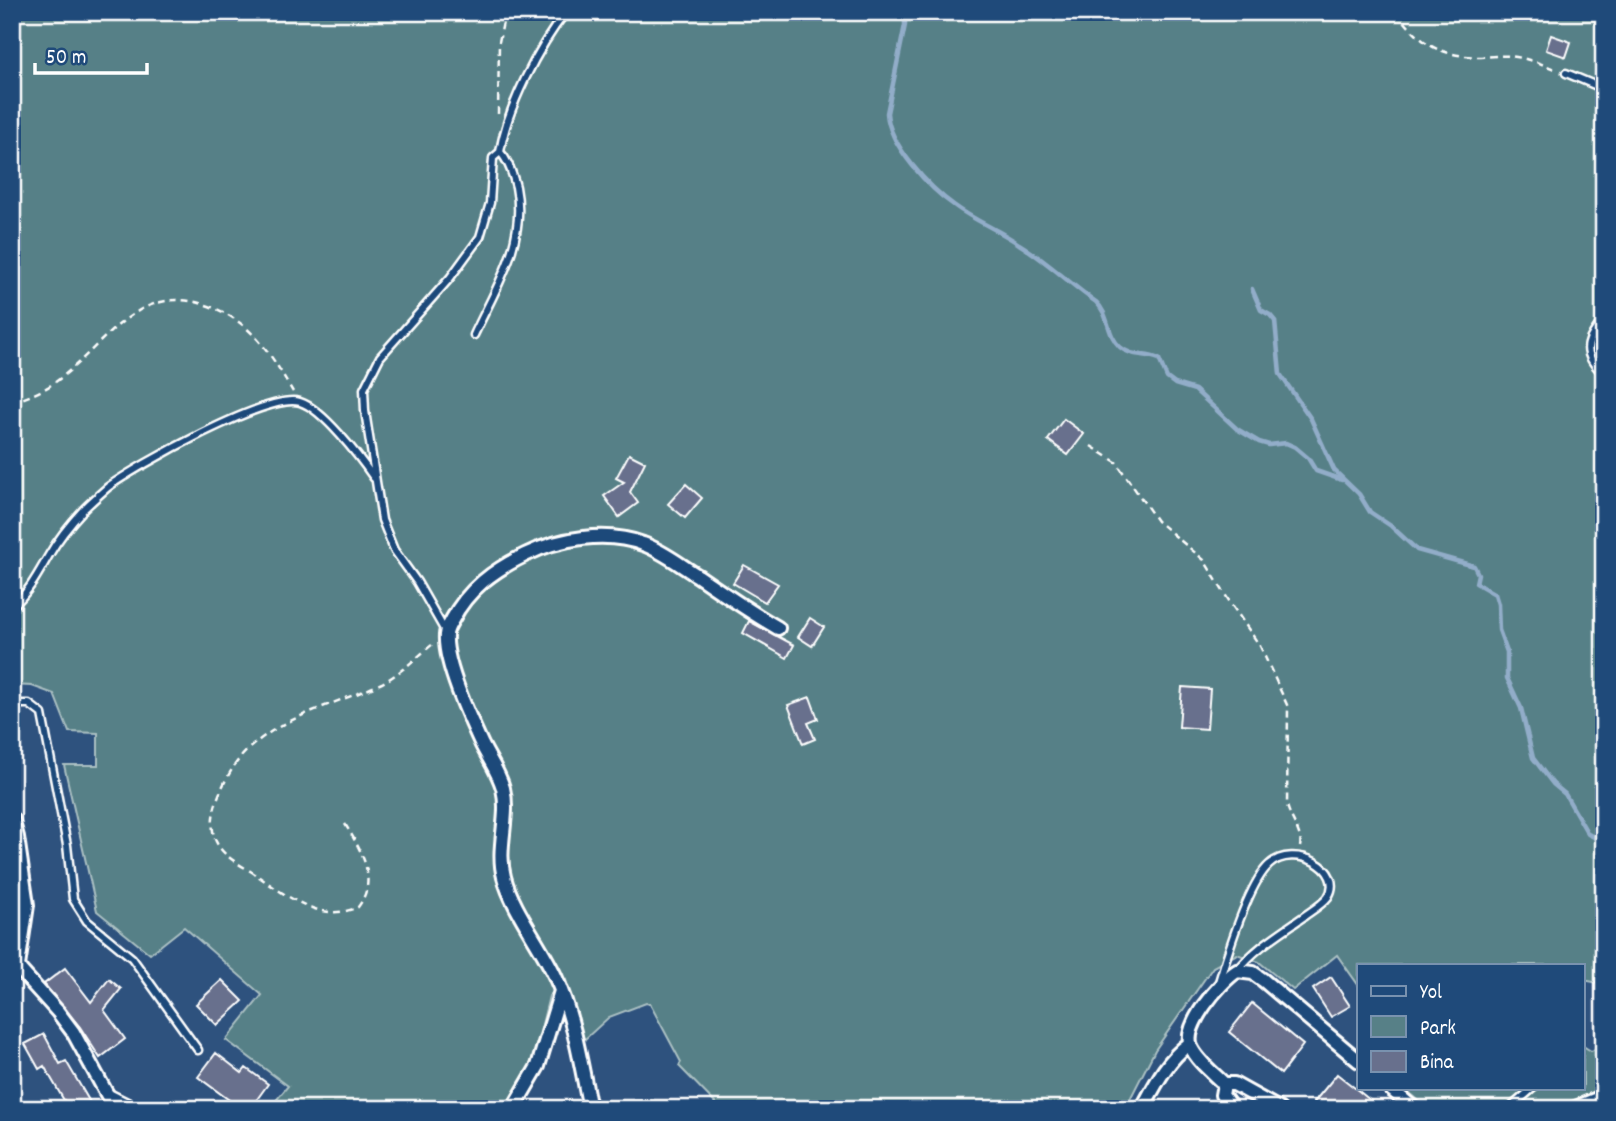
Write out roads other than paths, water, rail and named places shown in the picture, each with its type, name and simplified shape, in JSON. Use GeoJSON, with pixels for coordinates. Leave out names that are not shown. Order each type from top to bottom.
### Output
{"type":"FeatureCollection","features":[{"type":"Feature","properties":{"kind":"street"},"geometry":{"type":"LineString","coordinates":[[590,1109],[580,1058],[561,991],[506,884],[502,857],[502,786],[481,743],[455,676],[447,653],[446,632],[463,602],[475,588],[504,565],[551,545],[606,536],[632,540],[659,551],[778,628]]}},
{"type":"Feature","properties":{"kind":"street"},"geometry":{"type":"LineString","coordinates":[[12,819],[27,905],[18,966],[73,1032],[115,1109]]}},
{"type":"Feature","properties":{"kind":"street"},"geometry":{"type":"LineString","coordinates":[[1279,1109],[1234,1084],[1224,1084],[1195,1055],[1189,1044],[1188,1032],[1217,989],[1237,971],[1253,973],[1263,980],[1357,1059]]}},
{"type":"Feature","properties":{"kind":"street"},"geometry":{"type":"LineString","coordinates":[[513,1109],[538,1066],[561,991]]}},
{"type":"Feature","properties":{"kind":"street"},"geometry":{"type":"LineString","coordinates":[[1142,1109],[1166,1066],[1189,1044]]}},
{"type":"Feature","properties":{"kind":"street"},"geometry":{"type":"LineString","coordinates":[[1224,1084],[1222,1095],[1233,1109]]}},
{"type":"Feature","properties":{"kind":"street"},"geometry":{"type":"LineString","coordinates":[[1392,1090],[1414,1109]]}},
{"type":"Feature","properties":{"kind":"street"},"geometry":{"type":"LineString","coordinates":[[1573,1109],[1604,1096]]}},
{"type":"Feature","properties":{"kind":"lane"},"geometry":{"type":"LineString","coordinates":[[446,632],[417,582],[394,550],[382,520],[363,399],[369,377],[388,347],[450,278],[480,237],[490,203],[492,158],[500,152],[507,124],[528,74],[550,32],[566,12]]}},
{"type":"Feature","properties":{"kind":"lane"},"geometry":{"type":"LineString","coordinates":[[1566,73],[1604,89]]}},
{"type":"Feature","properties":{"kind":"lane"},"geometry":{"type":"LineString","coordinates":[[474,335],[504,276],[518,225],[519,201],[515,182],[510,167],[500,152]]}},
{"type":"Feature","properties":{"kind":"lane"},"geometry":{"type":"LineString","coordinates":[[1604,319],[1587,347],[1593,365],[1604,374]]}},
{"type":"Feature","properties":{"kind":"lane"},"geometry":{"type":"LineString","coordinates":[[12,607],[36,579],[69,527],[107,488],[213,429],[274,404],[299,401],[309,406],[348,443],[375,479]]}},
{"type":"Feature","properties":{"kind":"lane"},"geometry":{"type":"LineString","coordinates":[[12,704],[29,704],[42,715],[67,845],[71,887],[78,909],[99,933],[132,958],[198,1050]]}},
{"type":"Feature","properties":{"kind":"lane"},"geometry":{"type":"LineString","coordinates":[[1217,989],[1233,939],[1262,873],[1270,863],[1298,855],[1315,862],[1325,870],[1330,879],[1328,896],[1306,915],[1255,950],[1237,971]]}},
{"type":"Feature","properties":{"kind":"lane"},"geometry":{"type":"LineString","coordinates":[[104,1090],[141,1109]]}},
{"type":"Feature","properties":{"kind":"lane"},"geometry":{"type":"LineString","coordinates":[[1509,1109],[1531,1090]]}},
{"type":"Feature","properties":{"kind":"waterway"},"geometry":{"type":"LineString","coordinates":[[905,12],[905,25],[887,113],[895,138],[923,177],[955,206],[1029,251],[1096,302],[1104,313],[1116,342],[1124,350],[1159,359],[1167,378],[1175,384],[1195,390],[1237,429],[1259,442],[1269,445],[1286,443],[1295,447],[1308,458],[1316,471],[1342,480]]}},
{"type":"Feature","properties":{"kind":"waterway"},"geometry":{"type":"LineString","coordinates":[[1252,289],[1261,310],[1275,321],[1280,374],[1311,419],[1334,470],[1359,494],[1370,512],[1391,526],[1417,550],[1474,566],[1478,574],[1476,583],[1495,594],[1499,630],[1507,652],[1507,678],[1521,708],[1533,758],[1553,784],[1565,794],[1588,834],[1604,842]]}}]}
